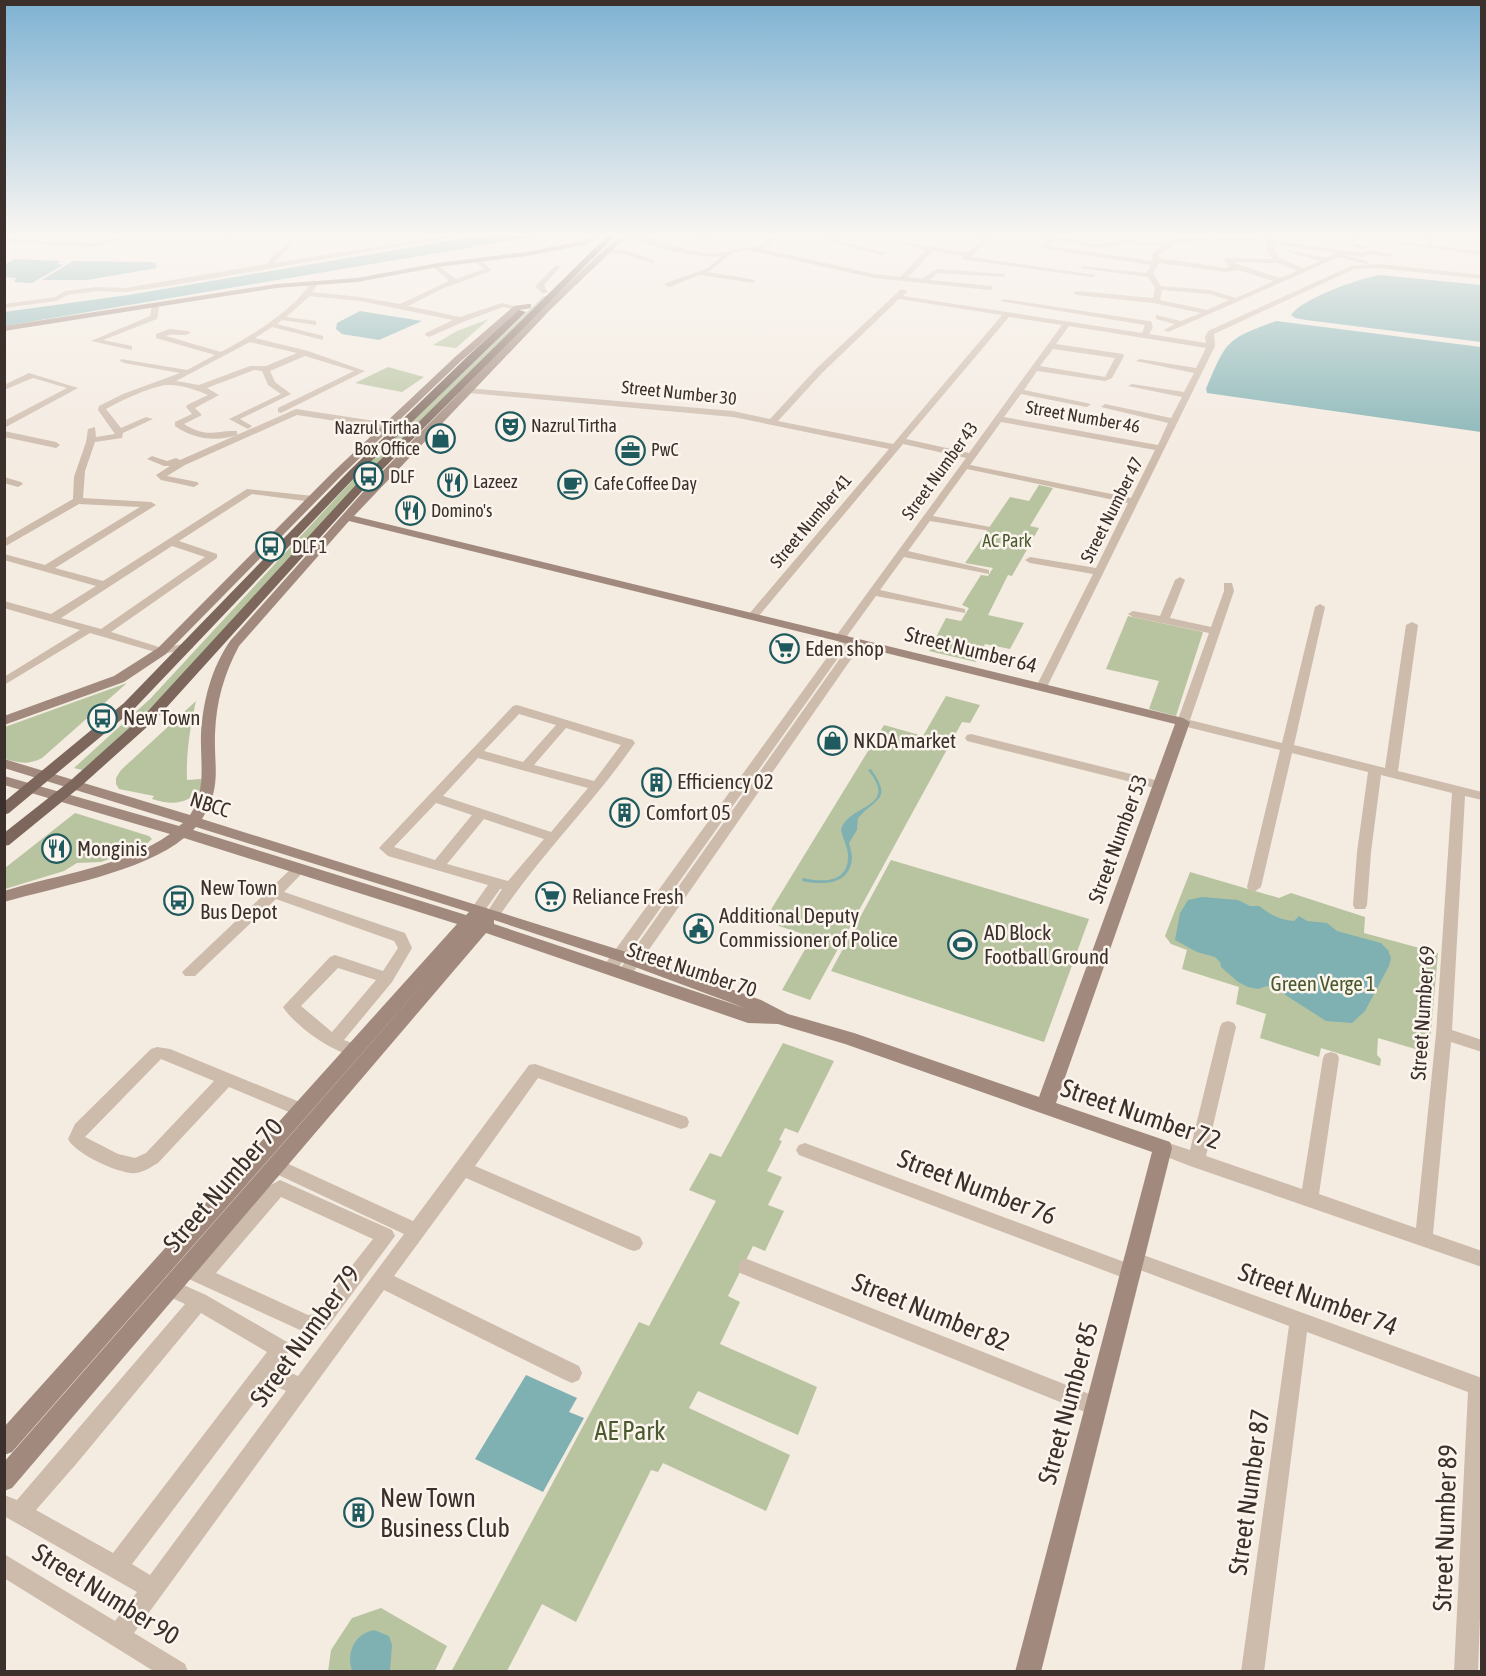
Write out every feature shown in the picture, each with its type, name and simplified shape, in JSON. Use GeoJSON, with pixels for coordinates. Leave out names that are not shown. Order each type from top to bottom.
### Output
{"type":"FeatureCollection","features":[{"type":"Feature","properties":{"kind":"main road"},"geometry":{"type":"LineString","coordinates":[[4,810],[49,775],[129,705],[189,646],[362,464],[517,313]]}},
{"type":"Feature","properties":{"kind":"main road"},"geometry":{"type":"LineString","coordinates":[[4,841],[111,753],[189,677],[346,501],[458,389],[528,313]]}},
{"type":"Feature","properties":{"kind":"street"},"geometry":{"type":"LineString","coordinates":[[4,329],[112,313]]}},
{"type":"Feature","properties":{"kind":"street"},"geometry":{"type":"LineString","coordinates":[[129,348],[95,341],[154,318],[154,313]]}},
{"type":"Feature","properties":{"kind":"street"},"geometry":{"type":"LineString","coordinates":[[93,440],[119,436],[102,408],[122,397],[167,382],[273,325],[286,313]]}},
{"type":"Feature","properties":{"kind":"street"},"geometry":{"type":"LineString","coordinates":[[437,313],[460,320]]}},
{"type":"Feature","properties":{"kind":"street"},"geometry":{"type":"LineString","coordinates":[[429,335],[479,313]]}},
{"type":"Feature","properties":{"kind":"street"},"geometry":{"type":"LineString","coordinates":[[4,721],[112,682],[138,669],[162,651],[250,560],[458,359],[515,313]]}},
{"type":"Feature","properties":{"kind":"street"},"geometry":{"type":"LineString","coordinates":[[4,897],[128,860],[162,846],[194,822],[204,807],[208,793],[208,728],[218,670],[243,632],[345,517],[542,313]]}},
{"type":"Feature","properties":{"kind":"street"},"geometry":{"type":"LineString","coordinates":[[772,423],[819,371],[881,313]]}},
{"type":"Feature","properties":{"kind":"street"},"geometry":{"type":"LineString","coordinates":[[1002,313],[1211,347]]}},
{"type":"Feature","properties":{"kind":"street"},"geometry":{"type":"LineString","coordinates":[[1088,313],[1148,322],[1149,327],[1144,336]]}},
{"type":"Feature","properties":{"kind":"street"},"geometry":{"type":"LineString","coordinates":[[1168,330],[1204,313]]}},
{"type":"Feature","properties":{"kind":"street","name":"Street Number 41"},"geometry":{"type":"LineString","coordinates":[[753,616],[1007,314]]}},
{"type":"Feature","properties":{"kind":"street","name":"Street Number 47"},"geometry":{"type":"LineString","coordinates":[[1042,687],[1211,347],[1209,337],[1211,333],[1249,314]]}},
{"type":"Feature","properties":{"kind":"street"},"geometry":{"type":"LineString","coordinates":[[1159,317],[1182,324]]}},
{"type":"Feature","properties":{"kind":"street"},"geometry":{"type":"LineString","coordinates":[[280,318],[313,323]]}},
{"type":"Feature","properties":{"kind":"street","name":"Street Number 43"},"geometry":{"type":"LineString","coordinates":[[622,964],[848,640],[873,592],[1067,324]]}},
{"type":"Feature","properties":{"kind":"street"},"geometry":{"type":"LineString","coordinates":[[273,325],[320,338]]}},
{"type":"Feature","properties":{"kind":"street"},"geometry":{"type":"LineString","coordinates":[[186,333],[169,331],[159,336],[197,345],[220,354]]}},
{"type":"Feature","properties":{"kind":"street"},"geometry":{"type":"LineString","coordinates":[[274,345],[291,336]]}},
{"type":"Feature","properties":{"kind":"street"},"geometry":{"type":"LineString","coordinates":[[167,382],[200,388],[215,395],[190,407],[198,415],[178,426],[222,438],[361,371],[304,352],[248,339]]}},
{"type":"Feature","properties":{"kind":"street"},"geometry":{"type":"LineString","coordinates":[[1035,368],[1107,377],[1120,356],[1051,346]]}},
{"type":"Feature","properties":{"kind":"street"},"geometry":{"type":"LineString","coordinates":[[200,388],[253,368],[265,369],[304,352]]}},
{"type":"Feature","properties":{"kind":"street"},"geometry":{"type":"LineString","coordinates":[[124,361],[186,372]]}},
{"type":"Feature","properties":{"kind":"street"},"geometry":{"type":"LineString","coordinates":[[1140,361],[1199,371]]}},
{"type":"Feature","properties":{"kind":"street"},"geometry":{"type":"LineString","coordinates":[[248,426],[233,419],[287,394],[271,383],[265,369]]}},
{"type":"Feature","properties":{"kind":"street"},"geometry":{"type":"LineString","coordinates":[[4,388],[32,375],[75,388],[4,424]]}},
{"type":"Feature","properties":{"kind":"street"},"geometry":{"type":"LineString","coordinates":[[1132,386],[1187,395]]}},
{"type":"Feature","properties":{"kind":"street","name":"Street Number 30"},"geometry":{"type":"LineString","coordinates":[[458,389],[722,413],[970,456]]}},
{"type":"Feature","properties":{"kind":"street"},"geometry":{"type":"LineString","coordinates":[[1018,391],[1087,404]]}},
{"type":"Feature","properties":{"kind":"street"},"geometry":{"type":"LineString","coordinates":[[1106,407],[1175,422]]}},
{"type":"Feature","properties":{"kind":"street"},"geometry":{"type":"LineString","coordinates":[[152,459],[167,464],[296,412],[388,426]]}},
{"type":"Feature","properties":{"kind":"street"},"geometry":{"type":"LineString","coordinates":[[118,432],[149,419]]}},
{"type":"Feature","properties":{"kind":"street","name":"Street Number 46"},"geometry":{"type":"LineString","coordinates":[[998,419],[1161,448]]}},
{"type":"Feature","properties":{"kind":"street"},"geometry":{"type":"LineString","coordinates":[[77,501],[81,492],[80,473],[93,440],[92,429]]}},
{"type":"Feature","properties":{"kind":"street"},"geometry":{"type":"LineString","coordinates":[[4,434],[56,445]]}},
{"type":"Feature","properties":{"kind":"street"},"geometry":{"type":"LineString","coordinates":[[194,455],[161,475],[164,478],[194,484]]}},
{"type":"Feature","properties":{"kind":"street"},"geometry":{"type":"LineString","coordinates":[[963,466],[1134,501]]}},
{"type":"Feature","properties":{"kind":"street"},"geometry":{"type":"LineString","coordinates":[[4,480],[18,484]]}},
{"type":"Feature","properties":{"kind":"street"},"geometry":{"type":"LineString","coordinates":[[53,618],[250,491],[313,499]]}},
{"type":"Feature","properties":{"kind":"street"},"geometry":{"type":"LineString","coordinates":[[4,544],[77,501],[151,505],[46,569]]}},
{"type":"Feature","properties":{"kind":"street","name":"Street Number 64"},"geometry":{"type":"LineString","coordinates":[[345,517],[1482,796]]}},
{"type":"Feature","properties":{"kind":"street"},"geometry":{"type":"LineString","coordinates":[[926,517],[986,529]]}},
{"type":"Feature","properties":{"kind":"street"},"geometry":{"type":"LineString","coordinates":[[103,633],[213,556],[171,542]]}},
{"type":"Feature","properties":{"kind":"street"},"geometry":{"type":"LineString","coordinates":[[901,553],[985,572]]}},
{"type":"Feature","properties":{"kind":"street"},"geometry":{"type":"LineString","coordinates":[[4,557],[104,585]]}},
{"type":"Feature","properties":{"kind":"street"},"geometry":{"type":"LineString","coordinates":[[1030,560],[1099,572]]}},
{"type":"Feature","properties":{"kind":"street"},"geometry":{"type":"LineString","coordinates":[[1163,621],[1180,580]]}},
{"type":"Feature","properties":{"kind":"street"},"geometry":{"type":"LineString","coordinates":[[1184,722],[1229,591],[1228,585]]}},
{"type":"Feature","properties":{"kind":"street"},"geometry":{"type":"LineString","coordinates":[[873,592],[961,611]]}},
{"type":"Feature","properties":{"kind":"street"},"geometry":{"type":"LineString","coordinates":[[4,604],[162,651],[189,646]]}},
{"type":"Feature","properties":{"kind":"street"},"geometry":{"type":"LineString","coordinates":[[1254,887],[1320,607]]}},
{"type":"Feature","properties":{"kind":"street"},"geometry":{"type":"LineString","coordinates":[[1133,615],[1215,631]]}},
{"type":"Feature","properties":{"kind":"street"},"geometry":{"type":"LineString","coordinates":[[1391,773],[1412,624]]}},
{"type":"Feature","properties":{"kind":"street"},"geometry":{"type":"LineString","coordinates":[[4,682],[89,629]]}},
{"type":"Feature","properties":{"kind":"street"},"geometry":{"type":"LineString","coordinates":[[481,918],[504,885],[553,837],[597,786],[629,743],[517,709],[386,848],[393,853],[504,885]]}},
{"type":"Feature","properties":{"kind":"street","name":"Street Number 53"},"geometry":{"type":"LineString","coordinates":[[1046,1107],[1159,785],[1184,722]]}},
{"type":"Feature","properties":{"kind":"street"},"geometry":{"type":"LineString","coordinates":[[525,767],[564,723]]}},
{"type":"Feature","properties":{"kind":"street"},"geometry":{"type":"LineString","coordinates":[[971,738],[1159,785]]}},
{"type":"Feature","properties":{"kind":"street"},"geometry":{"type":"LineString","coordinates":[[475,753],[597,786]]}},
{"type":"Feature","properties":{"kind":"street","name":"NBCC"},"geometry":{"type":"LineString","coordinates":[[4,763],[49,775],[403,887],[481,918]]}},
{"type":"Feature","properties":{"kind":"street"},"geometry":{"type":"LineString","coordinates":[[1360,905],[1364,852],[1375,770]]}},
{"type":"Feature","properties":{"kind":"street","name":"Street Number 70"},"geometry":{"type":"LineString","coordinates":[[4,780],[298,870],[481,918],[622,964],[748,1016],[783,1019]]}},
{"type":"Feature","properties":{"kind":"street","name":"Street Number 69"},"geometry":{"type":"LineString","coordinates":[[1424,1239],[1444,1034],[1459,790]]}},
{"type":"Feature","properties":{"kind":"street"},"geometry":{"type":"LineString","coordinates":[[433,797],[553,837]]}},
{"type":"Feature","properties":{"kind":"street"},"geometry":{"type":"LineString","coordinates":[[438,866],[481,813]]}},
{"type":"Feature","properties":{"kind":"street"},"geometry":{"type":"LineString","coordinates":[[190,972],[298,870]]}},
{"type":"Feature","properties":{"kind":"street"},"geometry":{"type":"LineString","coordinates":[[273,893],[400,937],[405,948],[387,978],[333,1042]]}},
{"type":"Feature","properties":{"kind":"street","name":"Street Number 70"},"geometry":{"type":"LineString","coordinates":[[4,1444],[354,1050],[481,918]]}},
{"type":"Feature","properties":{"kind":"street","name":"Street Number 70"},"geometry":{"type":"LineString","coordinates":[[4,1480],[170,1288],[194,1272],[276,1166],[481,918]]}},
{"type":"Feature","properties":{"kind":"street"},"geometry":{"type":"LineString","coordinates":[[354,1050],[333,1042],[291,1007],[335,962],[348,964],[387,978]]}},
{"type":"Feature","properties":{"kind":"street","name":"Street Number 72"},"geometry":{"type":"LineString","coordinates":[[783,1019],[848,1038],[1482,1259]]}},
{"type":"Feature","properties":{"kind":"street"},"geometry":{"type":"LineString","coordinates":[[1196,1161],[1228,1027]]}},
{"type":"Feature","properties":{"kind":"street"},"geometry":{"type":"LineString","coordinates":[[1444,1034],[1482,1046]]}},
{"type":"Feature","properties":{"kind":"street"},"geometry":{"type":"LineString","coordinates":[[226,1079],[152,1158],[142,1164],[133,1166],[122,1162],[84,1146],[76,1139],[91,1119],[157,1053],[164,1053],[301,1110]]}},
{"type":"Feature","properties":{"kind":"street"},"geometry":{"type":"LineString","coordinates":[[1309,1199],[1331,1058]]}},
{"type":"Feature","properties":{"kind":"street","name":"Street Number 79"},"geometry":{"type":"LineString","coordinates":[[119,1635],[535,1070],[681,1122]]}},
{"type":"Feature","properties":{"kind":"street","name":"Street Number 85"},"geometry":{"type":"LineString","coordinates":[[1028,1671],[1163,1148]]}},
{"type":"Feature","properties":{"kind":"street","name":"Street Number 76"},"geometry":{"type":"LineString","coordinates":[[805,1150],[1134,1266]]}},
{"type":"Feature","properties":{"kind":"street"},"geometry":{"type":"LineString","coordinates":[[276,1166],[391,1229]]}},
{"type":"Feature","properties":{"kind":"street"},"geometry":{"type":"LineString","coordinates":[[462,1168],[634,1243]]}},
{"type":"Feature","properties":{"kind":"street"},"geometry":{"type":"LineString","coordinates":[[391,1229],[319,1323],[306,1324],[194,1272],[273,1191],[280,1188],[391,1229],[416,1232]]}},
{"type":"Feature","properties":{"kind":"street","name":"Street Number 74"},"geometry":{"type":"LineString","coordinates":[[1134,1266],[1299,1320],[1480,1388]]}},
{"type":"Feature","properties":{"kind":"street","name":"Street Number 82"},"geometry":{"type":"LineString","coordinates":[[747,1267],[1095,1406]]}},
{"type":"Feature","properties":{"kind":"street"},"geometry":{"type":"LineString","coordinates":[[381,1279],[572,1373]]}},
{"type":"Feature","properties":{"kind":"street"},"geometry":{"type":"LineString","coordinates":[[116,1567],[266,1372],[280,1349],[199,1301],[170,1288]]}},
{"type":"Feature","properties":{"kind":"street"},"geometry":{"type":"LineString","coordinates":[[152,1589],[12,1509],[70,1456],[199,1301]]}},
{"type":"Feature","properties":{"kind":"street","name":"Street Number 87"},"geometry":{"type":"LineString","coordinates":[[1252,1671],[1299,1320]]}},
{"type":"Feature","properties":{"kind":"street"},"geometry":{"type":"LineString","coordinates":[[266,1372],[301,1388]]}},
{"type":"Feature","properties":{"kind":"street","name":"Street Number 89"},"geometry":{"type":"LineString","coordinates":[[1466,1671],[1480,1388]]}},
{"type":"Feature","properties":{"kind":"street","name":"Street Number 90"},"geometry":{"type":"LineString","coordinates":[[4,1565],[177,1671]]}},
{"type":"Feature","properties":{"kind":"green space"},"geometry":{"type":"Polygon","coordinates":[[[526,313],[531,313],[174,685],[122,736],[82,770],[74,768],[151,698],[372,459],[526,313]]]}},
{"type":"Feature","properties":{"kind":"green space"},"geometry":{"type":"Polygon","coordinates":[[[489,319],[456,348],[433,345],[457,331],[489,319]]]}},
{"type":"Feature","properties":{"kind":"green space"},"geometry":{"type":"Polygon","coordinates":[[[388,367],[424,377],[402,392],[355,383],[388,367]]]}},
{"type":"Feature","properties":{"kind":"green space","name":"AC Park"},"geometry":{"type":"Polygon","coordinates":[[[1039,485],[1053,488],[1030,526],[1039,528],[1012,576],[1008,575],[988,615],[1024,623],[1010,649],[985,644],[976,662],[929,651],[946,618],[961,621],[969,608],[962,605],[981,575],[988,576],[993,568],[965,563],[1010,497],[1029,501],[1039,485]]]}},
{"type":"Feature","properties":{"kind":"green space"},"geometry":{"type":"Polygon","coordinates":[[[1128,616],[1203,632],[1176,716],[1149,709],[1159,681],[1106,669],[1128,616]]]}},
{"type":"Feature","properties":{"kind":"green space"},"geometry":{"type":"Polygon","coordinates":[[[127,683],[42,758],[24,763],[5,759],[5,727],[127,683]]]}},
{"type":"Feature","properties":{"kind":"green space"},"geometry":{"type":"Polygon","coordinates":[[[946,696],[980,705],[970,723],[962,722],[810,1000],[782,990],[812,937],[764,921],[884,725],[923,736],[946,696]]]}},
{"type":"Feature","properties":{"kind":"green space"},"geometry":{"type":"Polygon","coordinates":[[[196,701],[189,740],[187,780],[201,779],[202,788],[191,798],[173,803],[152,799],[154,796],[119,789],[116,778],[121,770],[196,701]]]}},
{"type":"Feature","properties":{"kind":"green space"},"geometry":{"type":"Polygon","coordinates":[[[75,813],[149,836],[152,839],[143,847],[101,862],[77,863],[64,871],[5,889],[5,868],[75,813]]]}},
{"type":"Feature","properties":{"kind":"green space","name":"AD Block Football Ground"},"geometry":{"type":"Polygon","coordinates":[[[891,860],[1089,919],[1044,1042],[831,971],[891,860]]]}},
{"type":"Feature","properties":{"kind":"green space","name":"Green Verge 1"},"geometry":{"type":"Polygon","coordinates":[[[1190,872],[1279,898],[1291,893],[1365,917],[1364,933],[1438,953],[1429,1053],[1378,1038],[1377,1055],[1381,1059],[1380,1066],[1321,1048],[1319,1057],[1260,1038],[1266,1014],[1236,1004],[1239,987],[1182,969],[1187,950],[1171,944],[1165,936],[1190,872]]]}},
{"type":"Feature","properties":{"kind":"green space","name":"AE Park"},"geometry":{"type":"Polygon","coordinates":[[[783,1043],[834,1061],[798,1133],[785,1128],[779,1140],[782,1141],[767,1171],[782,1177],[768,1205],[784,1211],[765,1251],[753,1246],[728,1296],[740,1302],[720,1344],[817,1387],[798,1435],[698,1391],[689,1408],[790,1455],[766,1511],[663,1463],[658,1472],[651,1470],[576,1622],[542,1604],[507,1671],[451,1672],[639,1322],[649,1326],[716,1201],[689,1190],[710,1153],[721,1157],[783,1043]]]}},
{"type":"Feature","properties":{"kind":"green space"},"geometry":{"type":"Polygon","coordinates":[[[381,1608],[447,1646],[435,1671],[328,1672],[331,1650],[352,1618],[381,1608]]]}},
{"type":"Feature","properties":{"kind":"water"},"geometry":{"type":"Polygon","coordinates":[[[4,313],[81,313],[5,326],[4,313]]]}},
{"type":"Feature","properties":{"kind":"water"},"geometry":{"type":"Polygon","coordinates":[[[356,313],[374,313],[422,321],[379,340],[342,334],[336,329],[337,323],[356,313]]]}},
{"type":"Feature","properties":{"kind":"water"},"geometry":{"type":"Polygon","coordinates":[[[1481,313],[1481,342],[1306,320],[1291,315],[1481,313]]]}},
{"type":"Feature","properties":{"kind":"water"},"geometry":{"type":"Polygon","coordinates":[[[1276,321],[1481,347],[1481,432],[1207,393],[1206,389],[1219,360],[1230,344],[1246,333],[1276,321]]]}},
{"type":"Feature","properties":{"kind":"water"},"geometry":{"type":"Polygon","coordinates":[[[871,769],[881,787],[880,797],[858,818],[857,830],[849,843],[852,858],[846,874],[834,882],[802,881],[803,878],[832,879],[843,873],[847,866],[848,855],[841,830],[846,821],[876,799],[878,792],[876,783],[868,770],[871,769]]]}},
{"type":"Feature","properties":{"kind":"water"},"geometry":{"type":"Polygon","coordinates":[[[1202,897],[1238,900],[1250,906],[1259,906],[1284,920],[1294,921],[1299,916],[1307,921],[1327,923],[1337,931],[1381,943],[1388,950],[1391,958],[1389,966],[1365,1011],[1352,1023],[1326,1021],[1276,989],[1267,986],[1258,989],[1238,982],[1221,967],[1215,957],[1197,952],[1175,940],[1180,913],[1188,900],[1202,897]]]}},
{"type":"Feature","properties":{"kind":"water"},"geometry":{"type":"Polygon","coordinates":[[[526,1375],[577,1398],[569,1412],[584,1418],[543,1492],[475,1459],[526,1375]]]}},
{"type":"Feature","properties":{"kind":"water"},"geometry":{"type":"Polygon","coordinates":[[[374,1630],[389,1636],[392,1645],[390,1671],[352,1671],[350,1658],[353,1645],[361,1636],[374,1630]]]}},
{"type":"Feature","properties":{"kind":"place","name":"Nazrul Tirtha"},"geometry":{"type":"Point","coordinates":[510,426]}},
{"type":"Feature","properties":{"kind":"place","name":"Nazrul Tirtha Box Office"},"geometry":{"type":"Point","coordinates":[441,438]}},
{"type":"Feature","properties":{"kind":"place","name":"PwC"},"geometry":{"type":"Point","coordinates":[630,450]}},
{"type":"Feature","properties":{"kind":"place","name":"DLF"},"geometry":{"type":"Point","coordinates":[369,477]}},
{"type":"Feature","properties":{"kind":"place","name":"Lazeez"},"geometry":{"type":"Point","coordinates":[452,482]}},
{"type":"Feature","properties":{"kind":"place","name":"Cafe Coffee Day"},"geometry":{"type":"Point","coordinates":[573,484]}},
{"type":"Feature","properties":{"kind":"place","name":"Domino's"},"geometry":{"type":"Point","coordinates":[410,511]}},
{"type":"Feature","properties":{"kind":"place","name":"DLF 1"},"geometry":{"type":"Point","coordinates":[271,547]}},
{"type":"Feature","properties":{"kind":"place","name":"Eden shop"},"geometry":{"type":"Point","coordinates":[784,649]}},
{"type":"Feature","properties":{"kind":"place","name":"New Town"},"geometry":{"type":"Point","coordinates":[102,718]}},
{"type":"Feature","properties":{"kind":"place","name":"NKDA market"},"geometry":{"type":"Point","coordinates":[832,741]}},
{"type":"Feature","properties":{"kind":"place","name":"Efficiency 02"},"geometry":{"type":"Point","coordinates":[656,782]}},
{"type":"Feature","properties":{"kind":"place","name":"Comfort 05"},"geometry":{"type":"Point","coordinates":[625,813]}},
{"type":"Feature","properties":{"kind":"place","name":"Monginis"},"geometry":{"type":"Point","coordinates":[56,849]}},
{"type":"Feature","properties":{"kind":"place","name":"Reliance Fresh"},"geometry":{"type":"Point","coordinates":[551,897]}},
{"type":"Feature","properties":{"kind":"place","name":"New Town Bus Depot"},"geometry":{"type":"Point","coordinates":[179,900]}},
{"type":"Feature","properties":{"kind":"place","name":"Additional Deputy Commissioner of Police"},"geometry":{"type":"Point","coordinates":[698,928]}},
{"type":"Feature","properties":{"kind":"place","name":"AD Block Football Ground"},"geometry":{"type":"Point","coordinates":[963,945]}},
{"type":"Feature","properties":{"kind":"place","name":"New Town Business Club"},"geometry":{"type":"Point","coordinates":[359,1513]}}]}
